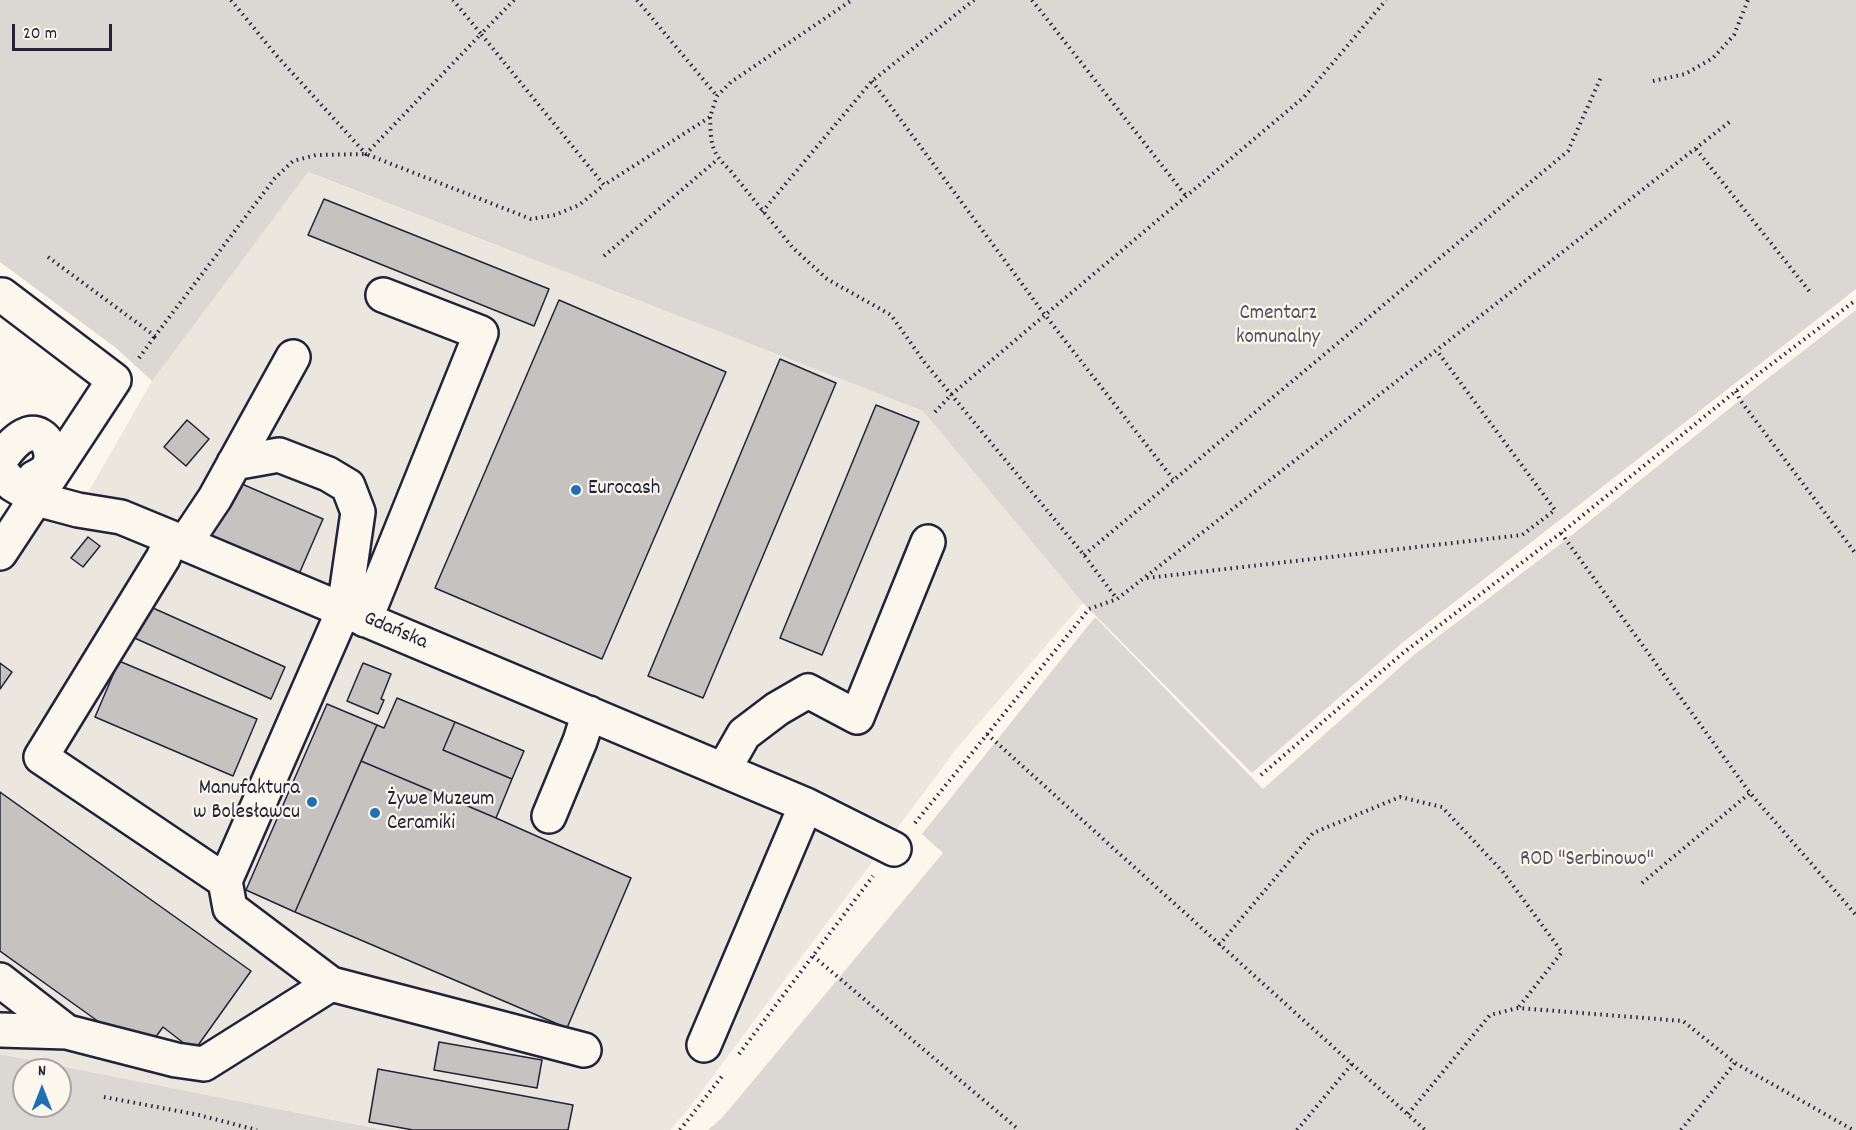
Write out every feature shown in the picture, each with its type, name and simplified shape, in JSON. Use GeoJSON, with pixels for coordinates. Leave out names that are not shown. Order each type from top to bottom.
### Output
{"type":"FeatureCollection","features":[{"type":"Feature","properties":{"kind":"street"},"geometry":{"type":"LineString","coordinates":[[0,553],[12,477],[114,380],[2,295]]}},
{"type":"Feature","properties":{"kind":"street"},"geometry":{"type":"LineString","coordinates":[[383,296],[481,333],[355,614],[225,881],[230,908],[331,984],[584,1050]]}},
{"type":"Feature","properties":{"kind":"street"},"geometry":{"type":"LineString","coordinates":[[225,881],[41,757],[163,558],[215,498],[293,357]]}},
{"type":"Feature","properties":{"kind":"street"},"geometry":{"type":"LineString","coordinates":[[234,463],[279,455],[328,474],[348,486],[358,512],[355,614]]}},
{"type":"Feature","properties":{"kind":"street","name":"Gdańska"},"geometry":{"type":"LineString","coordinates":[[12,477],[78,510],[121,517],[355,614],[806,805],[894,849]]}},
{"type":"Feature","properties":{"kind":"street"},"geometry":{"type":"LineString","coordinates":[[736,775],[744,734],[777,709],[808,691],[857,717],[928,542]]}},
{"type":"Feature","properties":{"kind":"street"},"geometry":{"type":"LineString","coordinates":[[549,816],[589,713]]}},
{"type":"Feature","properties":{"kind":"street"},"geometry":{"type":"LineString","coordinates":[[704,1045],[806,805]]}},
{"type":"Feature","properties":{"kind":"street"},"geometry":{"type":"LineString","coordinates":[[0,980],[67,1032]]}},
{"type":"Feature","properties":{"kind":"street"},"geometry":{"type":"LineString","coordinates":[[0,1030],[67,1032],[176,1060],[204,1064],[331,984]]}},
{"type":"Feature","properties":{"kind":"path"},"geometry":{"type":"LineString","coordinates":[[231,0],[276,55],[366,154]]}},
{"type":"Feature","properties":{"kind":"path"},"geometry":{"type":"LineString","coordinates":[[453,0],[604,185]]}},
{"type":"Feature","properties":{"kind":"path"},"geometry":{"type":"LineString","coordinates":[[366,154],[514,0]]}},
{"type":"Feature","properties":{"kind":"path"},"geometry":{"type":"LineString","coordinates":[[637,0],[717,96]]}},
{"type":"Feature","properties":{"kind":"path"},"geometry":{"type":"LineString","coordinates":[[852,0],[731,82],[717,96],[710,117],[711,140],[718,159],[729,169],[793,248],[827,279],[891,315],[925,363],[1084,555],[1117,599]]}},
{"type":"Feature","properties":{"kind":"path"},"geometry":{"type":"LineString","coordinates":[[762,212],[872,81],[975,0]]}},
{"type":"Feature","properties":{"kind":"path"},"geometry":{"type":"LineString","coordinates":[[1032,0],[1186,196]]}},
{"type":"Feature","properties":{"kind":"path"},"geometry":{"type":"LineString","coordinates":[[935,412],[952,394],[1304,98],[1386,0]]}},
{"type":"Feature","properties":{"kind":"path"},"geometry":{"type":"LineString","coordinates":[[1653,81],[1685,74],[1713,58],[1734,35],[1748,0]]}},
{"type":"Feature","properties":{"kind":"path"},"geometry":{"type":"LineString","coordinates":[[1084,555],[1569,151],[1601,77]]}},
{"type":"Feature","properties":{"kind":"path"},"geometry":{"type":"LineString","coordinates":[[872,81],[1045,315],[1173,479]]}},
{"type":"Feature","properties":{"kind":"path"},"geometry":{"type":"LineString","coordinates":[[139,358],[275,178],[292,161],[316,155],[366,154],[531,219],[555,215],[579,205],[604,185],[710,117]]}},
{"type":"Feature","properties":{"kind":"path"},"geometry":{"type":"LineString","coordinates":[[737,1057],[894,849],[1089,609],[1117,599],[1145,578],[1732,120]]}},
{"type":"Feature","properties":{"kind":"path"},"geometry":{"type":"LineString","coordinates":[[1696,148],[1810,292]]}},
{"type":"Feature","properties":{"kind":"path"},"geometry":{"type":"LineString","coordinates":[[604,256],[718,159]]}},
{"type":"Feature","properties":{"kind":"path"},"geometry":{"type":"LineString","coordinates":[[48,257],[155,336]]}},
{"type":"Feature","properties":{"kind":"path"},"geometry":{"type":"LineString","coordinates":[[1261,776],[1403,653],[1561,533],[1736,391],[1856,300]]}},
{"type":"Feature","properties":{"kind":"path"},"geometry":{"type":"LineString","coordinates":[[1145,578],[1522,535],[1555,510],[1437,351]]}},
{"type":"Feature","properties":{"kind":"path"},"geometry":{"type":"LineString","coordinates":[[1736,391],[1740,400],[1856,554]]}},
{"type":"Feature","properties":{"kind":"path"},"geometry":{"type":"LineString","coordinates":[[1561,533],[1750,793],[1856,915]]}},
{"type":"Feature","properties":{"kind":"path"},"geometry":{"type":"LineString","coordinates":[[987,734],[1425,1130]]}},
{"type":"Feature","properties":{"kind":"path"},"geometry":{"type":"LineString","coordinates":[[1642,883],[1750,793]]}},
{"type":"Feature","properties":{"kind":"path"},"geometry":{"type":"LineString","coordinates":[[1219,945],[1313,833],[1400,797],[1442,807],[1503,873],[1562,952],[1518,1008]]}},
{"type":"Feature","properties":{"kind":"path"},"geometry":{"type":"LineString","coordinates":[[813,956],[1019,1130]]}},
{"type":"Feature","properties":{"kind":"path"},"geometry":{"type":"LineString","coordinates":[[1408,1114],[1490,1015],[1518,1008],[1683,1021],[1735,1063],[1853,1130]]}},
{"type":"Feature","properties":{"kind":"path"},"geometry":{"type":"LineString","coordinates":[[1681,1130],[1735,1063]]}},
{"type":"Feature","properties":{"kind":"path"},"geometry":{"type":"LineString","coordinates":[[1297,1130],[1352,1064]]}},
{"type":"Feature","properties":{"kind":"path"},"geometry":{"type":"LineString","coordinates":[[680,1130],[723,1075]]}},
{"type":"Feature","properties":{"kind":"path"},"geometry":{"type":"LineString","coordinates":[[104,1097],[199,1115],[257,1130]]}},
{"type":"Feature","properties":{"kind":"shaded area"},"geometry":{"type":"Polygon","coordinates":[[[307,172],[923,411],[1083,603],[957,748],[687,1111],[670,1130],[384,1130],[72,1068],[72,1058],[20,1058],[0,1054],[0,550],[37,499],[78,510],[152,381],[307,172]]]}},
{"type":"Feature","properties":{"kind":"green space","name":"Cmentarz komunalny"},"geometry":{"type":"Polygon","coordinates":[[[0,0],[1856,0],[1856,289],[1402,643],[1252,773],[1083,603],[923,411],[308,172],[152,381],[116,348],[0,262],[0,0]]]}},
{"type":"Feature","properties":{"kind":"green space","name":"ROD \"Serbinowo\""},"geometry":{"type":"Polygon","coordinates":[[[1856,310],[1856,1130],[708,1130],[722,1118],[943,853],[922,834],[1095,617],[1263,789],[1415,654],[1567,539],[1856,310]]]}},
{"type":"Feature","properties":{"kind":"green space"},"geometry":{"type":"Polygon","coordinates":[[[0,1054],[20,1058],[12,1058],[12,1118],[72,1118],[72,1068],[384,1130],[0,1130],[0,1054]]]}},
{"type":"Feature","properties":{"kind":"building"},"geometry":{"type":"Polygon","coordinates":[[[324,199],[549,289],[534,326],[308,235],[324,199]]]}},
{"type":"Feature","properties":{"kind":"building","name":"Eurocash"},"geometry":{"type":"Polygon","coordinates":[[[559,300],[726,372],[602,659],[435,588],[559,300]]]}},
{"type":"Feature","properties":{"kind":"building"},"geometry":{"type":"Polygon","coordinates":[[[780,359],[836,383],[703,698],[648,676],[780,359]]]}},
{"type":"Feature","properties":{"kind":"building"},"geometry":{"type":"Polygon","coordinates":[[[876,405],[919,422],[822,655],[780,638],[876,405]]]}},
{"type":"Feature","properties":{"kind":"building"},"geometry":{"type":"Polygon","coordinates":[[[187,420],[209,439],[186,466],[164,447],[187,420]]]}},
{"type":"Feature","properties":{"kind":"building"},"geometry":{"type":"Polygon","coordinates":[[[235,481],[323,519],[299,574],[211,536],[235,481]]]}},
{"type":"Feature","properties":{"kind":"building"},"geometry":{"type":"Polygon","coordinates":[[[88,537],[100,546],[83,567],[71,558],[88,537]]]}},
{"type":"Feature","properties":{"kind":"building"},"geometry":{"type":"Polygon","coordinates":[[[144,604],[285,667],[271,699],[130,636],[144,604]]]}},
{"type":"Feature","properties":{"kind":"building"},"geometry":{"type":"Polygon","coordinates":[[[119,661],[257,719],[233,776],[95,717],[119,661]]]}},
{"type":"Feature","properties":{"kind":"building"},"geometry":{"type":"Polygon","coordinates":[[[0,663],[12,672],[0,689],[0,663]]]}},
{"type":"Feature","properties":{"kind":"building"},"geometry":{"type":"Polygon","coordinates":[[[363,663],[391,674],[378,714],[347,701],[363,663]]]}},
{"type":"Feature","properties":{"kind":"building"},"geometry":{"type":"Polygon","coordinates":[[[397,698],[455,722],[443,750],[512,779],[496,818],[361,761],[377,725],[384,728],[397,698]]]}},
{"type":"Feature","properties":{"kind":"building"},"geometry":{"type":"Polygon","coordinates":[[[327,704],[377,725],[295,912],[246,890],[327,704]]]}},
{"type":"Feature","properties":{"kind":"building"},"geometry":{"type":"Polygon","coordinates":[[[455,722],[524,751],[512,779],[443,750],[455,722]]]}},
{"type":"Feature","properties":{"kind":"building"},"geometry":{"type":"Polygon","coordinates":[[[361,761],[631,878],[567,1028],[295,912],[361,761]]]}},
{"type":"Feature","properties":{"kind":"building"},"geometry":{"type":"Polygon","coordinates":[[[0,792],[251,971],[194,1051],[163,1027],[155,1038],[113,1032],[0,951],[0,792]]]}},
{"type":"Feature","properties":{"kind":"building"},"geometry":{"type":"Polygon","coordinates":[[[439,1042],[542,1060],[537,1088],[434,1070],[439,1042]]]}},
{"type":"Feature","properties":{"kind":"building"},"geometry":{"type":"Polygon","coordinates":[[[378,1069],[573,1105],[568,1130],[413,1130],[369,1122],[378,1069]]]}},
{"type":"Feature","properties":{"kind":"place","name":"Eurocash"},"geometry":{"type":"Point","coordinates":[576,490]}},
{"type":"Feature","properties":{"kind":"place","name":"Manufaktura w Bolesławcu"},"geometry":{"type":"Point","coordinates":[312,802]}},
{"type":"Feature","properties":{"kind":"place","name":"Żywe Muzeum Ceramiki"},"geometry":{"type":"Point","coordinates":[375,813]}}]}
